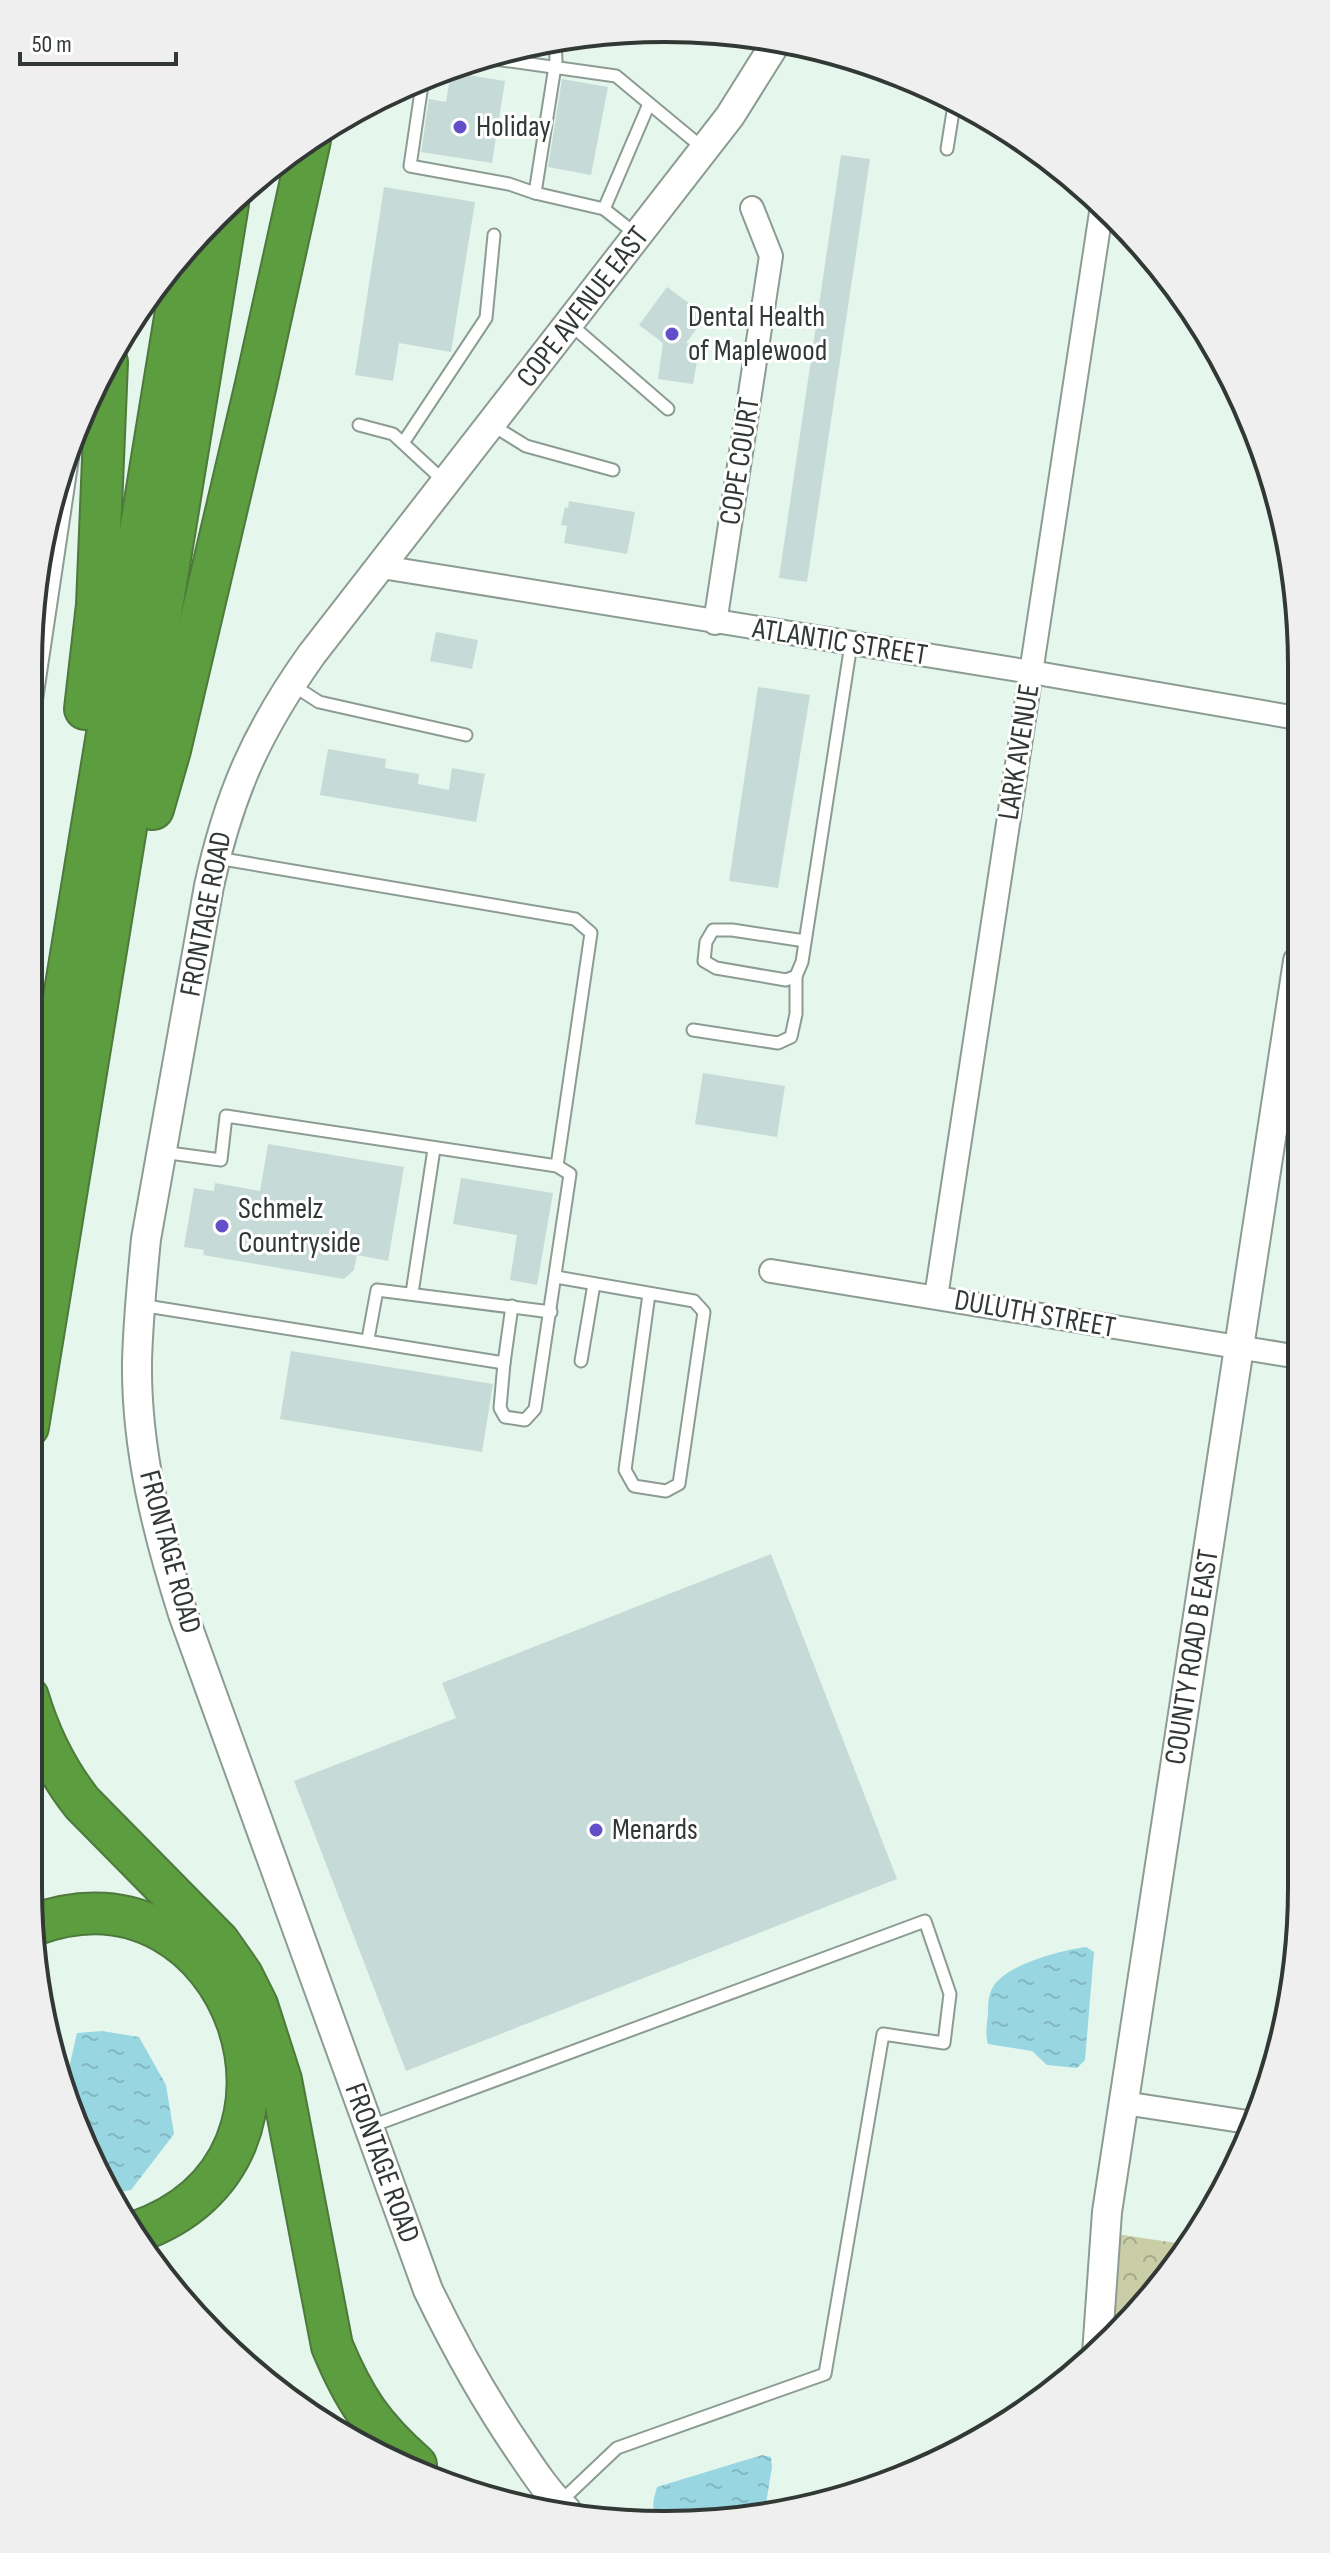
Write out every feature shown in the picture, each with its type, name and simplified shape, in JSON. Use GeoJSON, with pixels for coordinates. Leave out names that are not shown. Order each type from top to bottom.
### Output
{"type":"FeatureCollection","features":[{"type":"Feature","properties":{"kind":"highway"},"geometry":{"type":"LineString","coordinates":[[104,974],[170,750],[306,156]]}},
{"type":"Feature","properties":{"kind":"highway"},"geometry":{"type":"LineString","coordinates":[[42,1344],[225,223]]}},
{"type":"Feature","properties":{"kind":"highway"},"geometry":{"type":"LineString","coordinates":[[42,1132],[182,272]]}},
{"type":"Feature","properties":{"kind":"highway"},"geometry":{"type":"LineString","coordinates":[[42,1127],[65,882],[97,605],[106,389]]}},
{"type":"Feature","properties":{"kind":"highway"},"geometry":{"type":"LineString","coordinates":[[42,1737],[48,1754],[82,1803],[219,1942],[242,1975],[257,2005],[281,2080],[332,2346],[346,2380],[368,2417],[402,2453]]}},
{"type":"Feature","properties":{"kind":"highway"},"geometry":{"type":"LineString","coordinates":[[43,1922],[81,1913],[109,1913],[137,1920],[164,1933],[205,1966],[223,1990],[238,2019],[249,2079],[239,2136],[226,2163],[206,2190],[183,2210],[144,2229]]}},
{"type":"Feature","properties":{"kind":"street","name":"COPE AVENUE EAST"},"geometry":{"type":"LineString","coordinates":[[382,567],[730,116],[771,51]]}},
{"type":"Feature","properties":{"kind":"street","name":"COPE COURT"},"geometry":{"type":"LineString","coordinates":[[715,623],[771,256],[752,208]]}},
{"type":"Feature","properties":{"kind":"street","name":"LARK AVENUE"},"geometry":{"type":"LineString","coordinates":[[936,1297],[1100,219]]}},
{"type":"Feature","properties":{"kind":"street","name":"ATLANTIC STREET"},"geometry":{"type":"LineString","coordinates":[[382,567],[1288,716]]}},
{"type":"Feature","properties":{"kind":"street","name":"FRONTAGE ROAD"},"geometry":{"type":"LineString","coordinates":[[382,567],[291,684],[256,743],[234,792],[215,858],[146,1239],[137,1364],[140,1421],[150,1492],[170,1572],[428,2290],[454,2345],[510,2437],[559,2502]]}},
{"type":"Feature","properties":{"kind":"street","name":"COUNTY ROAD B EAST"},"geometry":{"type":"LineString","coordinates":[[1098,2336],[1107,2212],[1288,1027]]}},
{"type":"Feature","properties":{"kind":"street","name":"DULUTH STREET"},"geometry":{"type":"LineString","coordinates":[[771,1271],[1288,1356]]}},
{"type":"Feature","properties":{"kind":"street"},"geometry":{"type":"LineString","coordinates":[[1124,2103],[1243,2121]]}},
{"type":"Feature","properties":{"kind":"lane"},"geometry":{"type":"LineString","coordinates":[[535,193],[555,52]]}},
{"type":"Feature","properties":{"kind":"lane"},"geometry":{"type":"LineString","coordinates":[[512,61],[616,76],[704,150]]}},
{"type":"Feature","properties":{"kind":"lane"},"geometry":{"type":"LineString","coordinates":[[421,92],[410,166],[509,184],[604,209],[638,236]]}},
{"type":"Feature","properties":{"kind":"lane"},"geometry":{"type":"LineString","coordinates":[[604,209],[649,104]]}},
{"type":"Feature","properties":{"kind":"lane"},"geometry":{"type":"LineString","coordinates":[[947,149],[953,112]]}},
{"type":"Feature","properties":{"kind":"lane"},"geometry":{"type":"LineString","coordinates":[[403,443],[486,318],[494,235]]}},
{"type":"Feature","properties":{"kind":"lane"},"geometry":{"type":"LineString","coordinates":[[570,324],[668,409]]}},
{"type":"Feature","properties":{"kind":"lane"},"geometry":{"type":"LineString","coordinates":[[359,425],[393,434],[447,483]]}},
{"type":"Feature","properties":{"kind":"lane"},"geometry":{"type":"LineString","coordinates":[[492,425],[526,446],[613,470]]}},
{"type":"Feature","properties":{"kind":"lane"},"geometry":{"type":"LineString","coordinates":[[693,1030],[778,1043],[791,1037],[796,1014],[796,976],[802,962],[851,644]]}},
{"type":"Feature","properties":{"kind":"lane"},"geometry":{"type":"LineString","coordinates":[[291,684],[319,702],[466,735]]}},
{"type":"Feature","properties":{"kind":"lane"},"geometry":{"type":"LineString","coordinates":[[215,858],[575,919],[591,933],[557,1166]]}},
{"type":"Feature","properties":{"kind":"lane"},"geometry":{"type":"LineString","coordinates":[[796,976],[786,980],[716,968],[704,961],[706,942],[713,930],[805,941]]}},
{"type":"Feature","properties":{"kind":"lane"},"geometry":{"type":"LineString","coordinates":[[162,1152],[221,1160],[226,1116],[557,1166],[570,1174],[535,1409],[525,1420],[505,1417],[500,1408],[512,1306]]}},
{"type":"Feature","properties":{"kind":"lane"},"geometry":{"type":"LineString","coordinates":[[412,1293],[434,1149]]}},
{"type":"Feature","properties":{"kind":"lane"},"geometry":{"type":"LineString","coordinates":[[556,1277],[694,1301],[704,1312],[679,1484],[666,1491],[634,1486],[625,1470],[649,1294]]}},
{"type":"Feature","properties":{"kind":"lane"},"geometry":{"type":"LineString","coordinates":[[581,1361],[594,1284]]}},
{"type":"Feature","properties":{"kind":"lane"},"geometry":{"type":"LineString","coordinates":[[368,1339],[377,1290],[551,1312]]}},
{"type":"Feature","properties":{"kind":"lane"},"geometry":{"type":"LineString","coordinates":[[140,1304],[504,1363]]}},
{"type":"Feature","properties":{"kind":"lane"},"geometry":{"type":"LineString","coordinates":[[368,2127],[925,1921],[950,1994],[944,2043],[883,2034],[825,2374],[617,2448],[565,2503]]}},
{"type":"Feature","properties":{"kind":"green space"},"geometry":{"type":"Polygon","coordinates":[[[1116,2234],[1176,2243],[1133,2299],[1101,2334],[1116,2234]]]}},
{"type":"Feature","properties":{"kind":"water"},"geometry":{"type":"Polygon","coordinates":[[[1086,1947],[1094,1952],[1085,2060],[1077,2068],[1047,2065],[1032,2051],[988,2044],[989,1998],[998,1980],[1034,1960],[1086,1947]]]}},
{"type":"Feature","properties":{"kind":"water"},"geometry":{"type":"Polygon","coordinates":[[[102,2031],[139,2037],[166,2085],[174,2134],[131,2190],[121,2192],[89,2126],[75,2088],[69,2068],[77,2033],[102,2031]]]}},
{"type":"Feature","properties":{"kind":"water"},"geometry":{"type":"Polygon","coordinates":[[[762,2455],[771,2457],[766,2503],[706,2510],[654,2511],[657,2487],[762,2455]]]}},
{"type":"Feature","properties":{"kind":"building","name":"Holiday"},"geometry":{"type":"Polygon","coordinates":[[[465,75],[505,81],[492,163],[421,152],[429,99],[446,102],[450,81],[465,75]]]}},
{"type":"Feature","properties":{"kind":"building"},"geometry":{"type":"Polygon","coordinates":[[[562,79],[608,87],[591,175],[548,167],[562,79]]]}},
{"type":"Feature","properties":{"kind":"building"},"geometry":{"type":"Polygon","coordinates":[[[841,155],[870,159],[807,582],[779,578],[841,155]]]}},
{"type":"Feature","properties":{"kind":"building"},"geometry":{"type":"Polygon","coordinates":[[[384,187],[475,202],[451,352],[399,343],[393,381],[355,375],[384,187]]]}},
{"type":"Feature","properties":{"kind":"building","name":"Dental Health of Maplewood"},"geometry":{"type":"Polygon","coordinates":[[[667,287],[706,316],[686,343],[700,345],[693,384],[658,379],[663,343],[639,325],[667,287]]]}},
{"type":"Feature","properties":{"kind":"building"},"geometry":{"type":"Polygon","coordinates":[[[569,501],[635,512],[627,554],[564,543],[567,526],[561,525],[569,501]]]}},
{"type":"Feature","properties":{"kind":"building"},"geometry":{"type":"Polygon","coordinates":[[[436,632],[478,640],[472,669],[430,661],[436,632]]]}},
{"type":"Feature","properties":{"kind":"building"},"geometry":{"type":"Polygon","coordinates":[[[758,687],[810,695],[778,888],[729,881],[758,687]]]}},
{"type":"Feature","properties":{"kind":"building"},"geometry":{"type":"Polygon","coordinates":[[[328,749],[386,759],[385,768],[419,774],[418,784],[449,790],[452,768],[485,774],[476,822],[320,795],[328,749]]]}},
{"type":"Feature","properties":{"kind":"building"},"geometry":{"type":"Polygon","coordinates":[[[703,1073],[785,1086],[777,1137],[695,1124],[703,1073]]]}},
{"type":"Feature","properties":{"kind":"building"},"geometry":{"type":"Polygon","coordinates":[[[268,1144],[404,1167],[388,1261],[357,1255],[354,1270],[344,1279],[203,1255],[204,1250],[184,1247],[194,1188],[214,1191],[215,1183],[260,1191],[268,1144]]]}},
{"type":"Feature","properties":{"kind":"building"},"geometry":{"type":"Polygon","coordinates":[[[461,1178],[553,1193],[537,1285],[510,1280],[517,1235],[453,1224],[461,1178]]]}},
{"type":"Feature","properties":{"kind":"building"},"geometry":{"type":"Polygon","coordinates":[[[291,1351],[493,1384],[482,1452],[280,1419],[291,1351]]]}},
{"type":"Feature","properties":{"kind":"building","name":"Menards"},"geometry":{"type":"Polygon","coordinates":[[[771,1554],[897,1879],[406,2071],[294,1781],[456,1718],[442,1683],[771,1554]]]}},
{"type":"Feature","properties":{"kind":"place","name":"Holiday"},"geometry":{"type":"Point","coordinates":[460,127]}},
{"type":"Feature","properties":{"kind":"place","name":"Dental Health of Maplewood"},"geometry":{"type":"Point","coordinates":[672,334]}},
{"type":"Feature","properties":{"kind":"place","name":"Schmelz Countryside"},"geometry":{"type":"Point","coordinates":[222,1226]}},
{"type":"Feature","properties":{"kind":"place","name":"Menards"},"geometry":{"type":"Point","coordinates":[596,1830]}}]}
